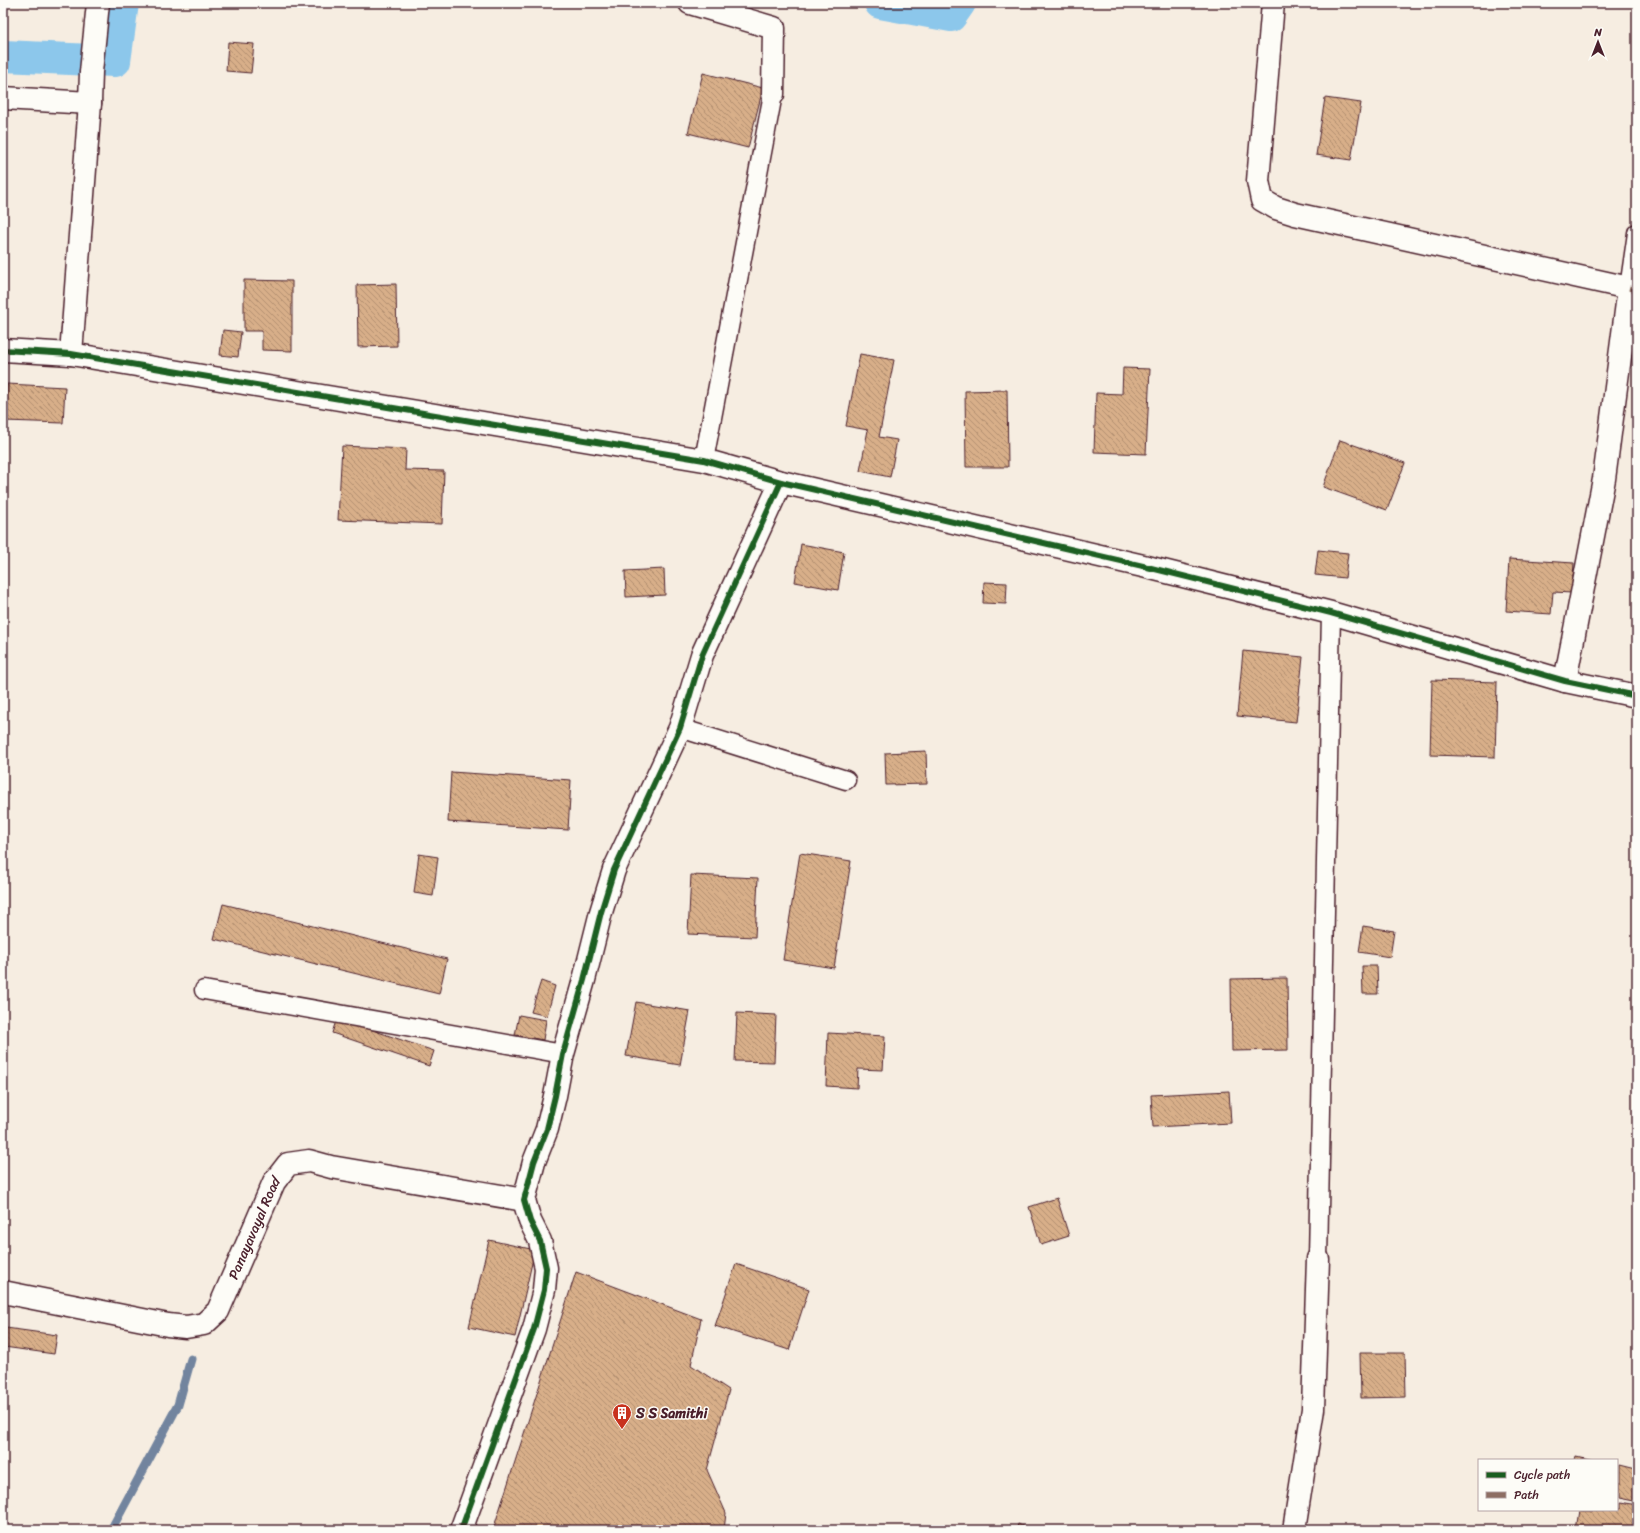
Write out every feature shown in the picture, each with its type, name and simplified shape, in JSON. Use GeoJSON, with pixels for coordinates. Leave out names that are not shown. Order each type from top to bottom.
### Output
{"type":"FeatureCollection","features":[{"type":"Feature","properties":{"kind":"street"},"geometry":{"type":"LineString","coordinates":[[71,354],[91,72],[98,3]]}},
{"type":"Feature","properties":{"kind":"street"},"geometry":{"type":"LineString","coordinates":[[690,3],[774,28],[773,94]]}},
{"type":"Feature","properties":{"kind":"street"},"geometry":{"type":"LineString","coordinates":[[1272,3],[1258,181],[1262,200],[1276,208],[1294,214],[1629,288],[1604,479],[1565,680]]}},
{"type":"Feature","properties":{"kind":"street"},"geometry":{"type":"LineString","coordinates":[[3,98],[90,103]]}},
{"type":"Feature","properties":{"kind":"street"},"geometry":{"type":"LineString","coordinates":[[3,350],[71,354],[704,460],[781,482],[1143,566],[1331,613],[1565,680],[1637,696]]}},
{"type":"Feature","properties":{"kind":"street"},"geometry":{"type":"LineString","coordinates":[[461,1530],[534,1329],[544,1290],[546,1268],[540,1241],[530,1221],[524,1200],[534,1162],[547,1129],[563,1054],[584,980],[600,912],[614,870],[680,728],[702,655],[781,482]]}},
{"type":"Feature","properties":{"kind":"street","name":"Panayavayal Road"},"geometry":{"type":"LineString","coordinates":[[3,1292],[168,1325],[186,1327],[204,1324],[218,1311],[274,1182],[288,1164],[309,1161],[331,1167],[524,1200]]}},
{"type":"Feature","properties":{"kind":"street"},"geometry":{"type":"LineString","coordinates":[[1294,1530],[1313,1409],[1318,1259]]}},
{"type":"Feature","properties":{"kind":"lane"},"geometry":{"type":"LineString","coordinates":[[704,460],[773,94]]}},
{"type":"Feature","properties":{"kind":"lane"},"geometry":{"type":"LineString","coordinates":[[1629,288],[1637,233]]}},
{"type":"Feature","properties":{"kind":"lane"},"geometry":{"type":"LineString","coordinates":[[1318,1259],[1331,613]]}},
{"type":"Feature","properties":{"kind":"lane"},"geometry":{"type":"LineString","coordinates":[[680,728],[846,780]]}},
{"type":"Feature","properties":{"kind":"lane"},"geometry":{"type":"LineString","coordinates":[[204,990],[563,1054]]}},
{"type":"Feature","properties":{"kind":"building"},"geometry":{"type":"Polygon","coordinates":[[[228,42],[254,44],[251,73],[226,71],[228,42]]]}},
{"type":"Feature","properties":{"kind":"building"},"geometry":{"type":"Polygon","coordinates":[[[703,73],[763,88],[748,148],[688,133],[703,73]]]}},
{"type":"Feature","properties":{"kind":"building"},"geometry":{"type":"Polygon","coordinates":[[[1325,98],[1361,103],[1351,160],[1316,155],[1325,98]]]}},
{"type":"Feature","properties":{"kind":"building"},"geometry":{"type":"Polygon","coordinates":[[[244,280],[292,281],[292,351],[262,350],[262,331],[244,331],[244,280]]]}},
{"type":"Feature","properties":{"kind":"building"},"geometry":{"type":"Polygon","coordinates":[[[396,284],[397,346],[358,347],[357,285],[396,284]]]}},
{"type":"Feature","properties":{"kind":"building"},"geometry":{"type":"Polygon","coordinates":[[[223,330],[241,332],[238,357],[220,355],[223,330]]]}},
{"type":"Feature","properties":{"kind":"building"},"geometry":{"type":"Polygon","coordinates":[[[860,354],[894,360],[879,437],[897,440],[890,477],[860,471],[868,430],[846,426],[860,354]]]}},
{"type":"Feature","properties":{"kind":"building"},"geometry":{"type":"Polygon","coordinates":[[[1123,368],[1150,369],[1146,454],[1094,452],[1096,393],[1122,394],[1123,368]]]}},
{"type":"Feature","properties":{"kind":"building"},"geometry":{"type":"Polygon","coordinates":[[[7,384],[65,387],[63,423],[5,421],[7,384]]]}},
{"type":"Feature","properties":{"kind":"building"},"geometry":{"type":"Polygon","coordinates":[[[1007,390],[1008,467],[966,467],[965,391],[1007,390]]]}},
{"type":"Feature","properties":{"kind":"building"},"geometry":{"type":"Polygon","coordinates":[[[1340,440],[1405,463],[1387,510],[1323,487],[1340,440]]]}},
{"type":"Feature","properties":{"kind":"building"},"geometry":{"type":"Polygon","coordinates":[[[342,446],[406,449],[405,470],[444,471],[442,524],[338,520],[342,446]]]}},
{"type":"Feature","properties":{"kind":"building"},"geometry":{"type":"Polygon","coordinates":[[[801,544],[844,552],[838,590],[795,582],[801,544]]]}},
{"type":"Feature","properties":{"kind":"building"},"geometry":{"type":"Polygon","coordinates":[[[1318,550],[1348,553],[1345,578],[1315,575],[1318,550]]]}},
{"type":"Feature","properties":{"kind":"building"},"geometry":{"type":"Polygon","coordinates":[[[1509,559],[1574,563],[1572,593],[1553,592],[1551,614],[1506,611],[1509,559]]]}},
{"type":"Feature","properties":{"kind":"building"},"geometry":{"type":"Polygon","coordinates":[[[664,569],[665,595],[626,597],[625,571],[664,569]]]}},
{"type":"Feature","properties":{"kind":"building"},"geometry":{"type":"Polygon","coordinates":[[[984,582],[1007,583],[1006,604],[983,603],[984,582]]]}},
{"type":"Feature","properties":{"kind":"building"},"geometry":{"type":"Polygon","coordinates":[[[1243,651],[1303,657],[1296,722],[1237,716],[1243,651]]]}},
{"type":"Feature","properties":{"kind":"building"},"geometry":{"type":"Polygon","coordinates":[[[1432,680],[1497,682],[1495,757],[1430,755],[1432,680]]]}},
{"type":"Feature","properties":{"kind":"building"},"geometry":{"type":"Polygon","coordinates":[[[926,751],[927,784],[886,785],[885,753],[926,751]]]}},
{"type":"Feature","properties":{"kind":"building"},"geometry":{"type":"Polygon","coordinates":[[[451,772],[571,780],[568,830],[448,822],[451,772]]]}},
{"type":"Feature","properties":{"kind":"building"},"geometry":{"type":"Polygon","coordinates":[[[800,853],[851,861],[834,968],[783,960],[800,853]]]}},
{"type":"Feature","properties":{"kind":"building"},"geometry":{"type":"Polygon","coordinates":[[[419,854],[438,857],[433,896],[414,893],[419,854]]]}},
{"type":"Feature","properties":{"kind":"building"},"geometry":{"type":"Polygon","coordinates":[[[691,875],[758,878],[755,937],[688,934],[691,875]]]}},
{"type":"Feature","properties":{"kind":"building"},"geometry":{"type":"Polygon","coordinates":[[[223,904],[447,959],[439,994],[214,939],[223,904]]]}},
{"type":"Feature","properties":{"kind":"building"},"geometry":{"type":"Polygon","coordinates":[[[1363,926],[1394,931],[1390,957],[1359,952],[1363,926]]]}},
{"type":"Feature","properties":{"kind":"building"},"geometry":{"type":"Polygon","coordinates":[[[1362,966],[1377,966],[1378,994],[1363,994],[1362,966]]]}},
{"type":"Feature","properties":{"kind":"building"},"geometry":{"type":"Polygon","coordinates":[[[1287,978],[1288,1050],[1232,1051],[1231,979],[1287,978]]]}},
{"type":"Feature","properties":{"kind":"building"},"geometry":{"type":"Polygon","coordinates":[[[541,981],[555,986],[547,1016],[531,1012],[541,981]]]}},
{"type":"Feature","properties":{"kind":"building"},"geometry":{"type":"Polygon","coordinates":[[[636,1002],[690,1011],[680,1065],[626,1056],[636,1002]]]}},
{"type":"Feature","properties":{"kind":"building"},"geometry":{"type":"Polygon","coordinates":[[[737,1013],[776,1015],[774,1062],[735,1061],[737,1013]]]}},
{"type":"Feature","properties":{"kind":"building"},"geometry":{"type":"Polygon","coordinates":[[[519,1015],[546,1020],[543,1040],[515,1035],[519,1015]]]}},
{"type":"Feature","properties":{"kind":"building"},"geometry":{"type":"Polygon","coordinates":[[[337,1018],[434,1051],[429,1066],[332,1033],[337,1018]]]}},
{"type":"Feature","properties":{"kind":"building"},"geometry":{"type":"Polygon","coordinates":[[[828,1033],[885,1036],[883,1070],[858,1069],[857,1088],[826,1086],[828,1033]]]}},
{"type":"Feature","properties":{"kind":"building"},"geometry":{"type":"Polygon","coordinates":[[[1229,1091],[1231,1123],[1153,1127],[1151,1095],[1229,1091]]]}},
{"type":"Feature","properties":{"kind":"building"},"geometry":{"type":"Polygon","coordinates":[[[1057,1198],[1069,1236],[1041,1245],[1029,1207],[1057,1198]]]}},
{"type":"Feature","properties":{"kind":"building"},"geometry":{"type":"Polygon","coordinates":[[[489,1240],[535,1250],[515,1337],[469,1327],[489,1240]]]}},
{"type":"Feature","properties":{"kind":"building"},"geometry":{"type":"Polygon","coordinates":[[[736,1264],[809,1289],[789,1350],[715,1326],[736,1264]]]}},
{"type":"Feature","properties":{"kind":"building","name":"S S Samithi"},"geometry":{"type":"Polygon","coordinates":[[[576,1272],[701,1319],[691,1365],[729,1390],[707,1470],[726,1513],[724,1530],[493,1530],[576,1272]]]}},
{"type":"Feature","properties":{"kind":"building"},"geometry":{"type":"Polygon","coordinates":[[[6,1328],[57,1335],[54,1354],[4,1347],[6,1328]]]}},
{"type":"Feature","properties":{"kind":"building"},"geometry":{"type":"Polygon","coordinates":[[[1360,1353],[1405,1353],[1406,1397],[1361,1398],[1360,1353]]]}},
{"type":"Feature","properties":{"kind":"building"},"geometry":{"type":"Polygon","coordinates":[[[1576,1456],[1590,1459],[1575,1459],[1576,1456]]]}},
{"type":"Feature","properties":{"kind":"building"},"geometry":{"type":"Polygon","coordinates":[[[1618,1465],[1637,1470],[1637,1504],[1618,1500],[1618,1465]]]}},
{"type":"Feature","properties":{"kind":"building"},"geometry":{"type":"Polygon","coordinates":[[[1618,1504],[1637,1507],[1637,1530],[1576,1530],[1579,1511],[1618,1511],[1618,1504]]]}},
{"type":"Feature","properties":{"kind":"building"},"geometry":{"type":"Polygon","coordinates":[[[1018,1524],[1031,1530],[1016,1530],[1018,1524]]]}},
{"type":"Feature","properties":{"kind":"waterway"},"geometry":{"type":"LineString","coordinates":[[3,56],[115,61],[123,3]]}},
{"type":"Feature","properties":{"kind":"waterway"},"geometry":{"type":"LineString","coordinates":[[880,3],[951,16],[960,3]]}},
{"type":"Feature","properties":{"kind":"waterway"},"geometry":{"type":"LineString","coordinates":[[111,1530],[178,1405],[191,1359]]}},
{"type":"Feature","properties":{"kind":"marked path"},"geometry":{"type":"LineString","coordinates":[[1629,288],[1637,290]]}},
{"type":"Feature","properties":{"kind":"cycle path"},"geometry":{"type":"LineString","coordinates":[[3,350],[71,354],[704,460],[781,482],[1143,566],[1331,613],[1565,681],[1637,696]]}},
{"type":"Feature","properties":{"kind":"cycle path"},"geometry":{"type":"LineString","coordinates":[[461,1530],[534,1329],[544,1290],[546,1268],[540,1241],[530,1221],[524,1200],[534,1162],[547,1129],[563,1054],[601,912],[614,870],[680,728],[702,655],[781,482]]}},
{"type":"Feature","properties":{"kind":"place","name":"S S Samithi"},"geometry":{"type":"Point","coordinates":[622,1430]}}]}
